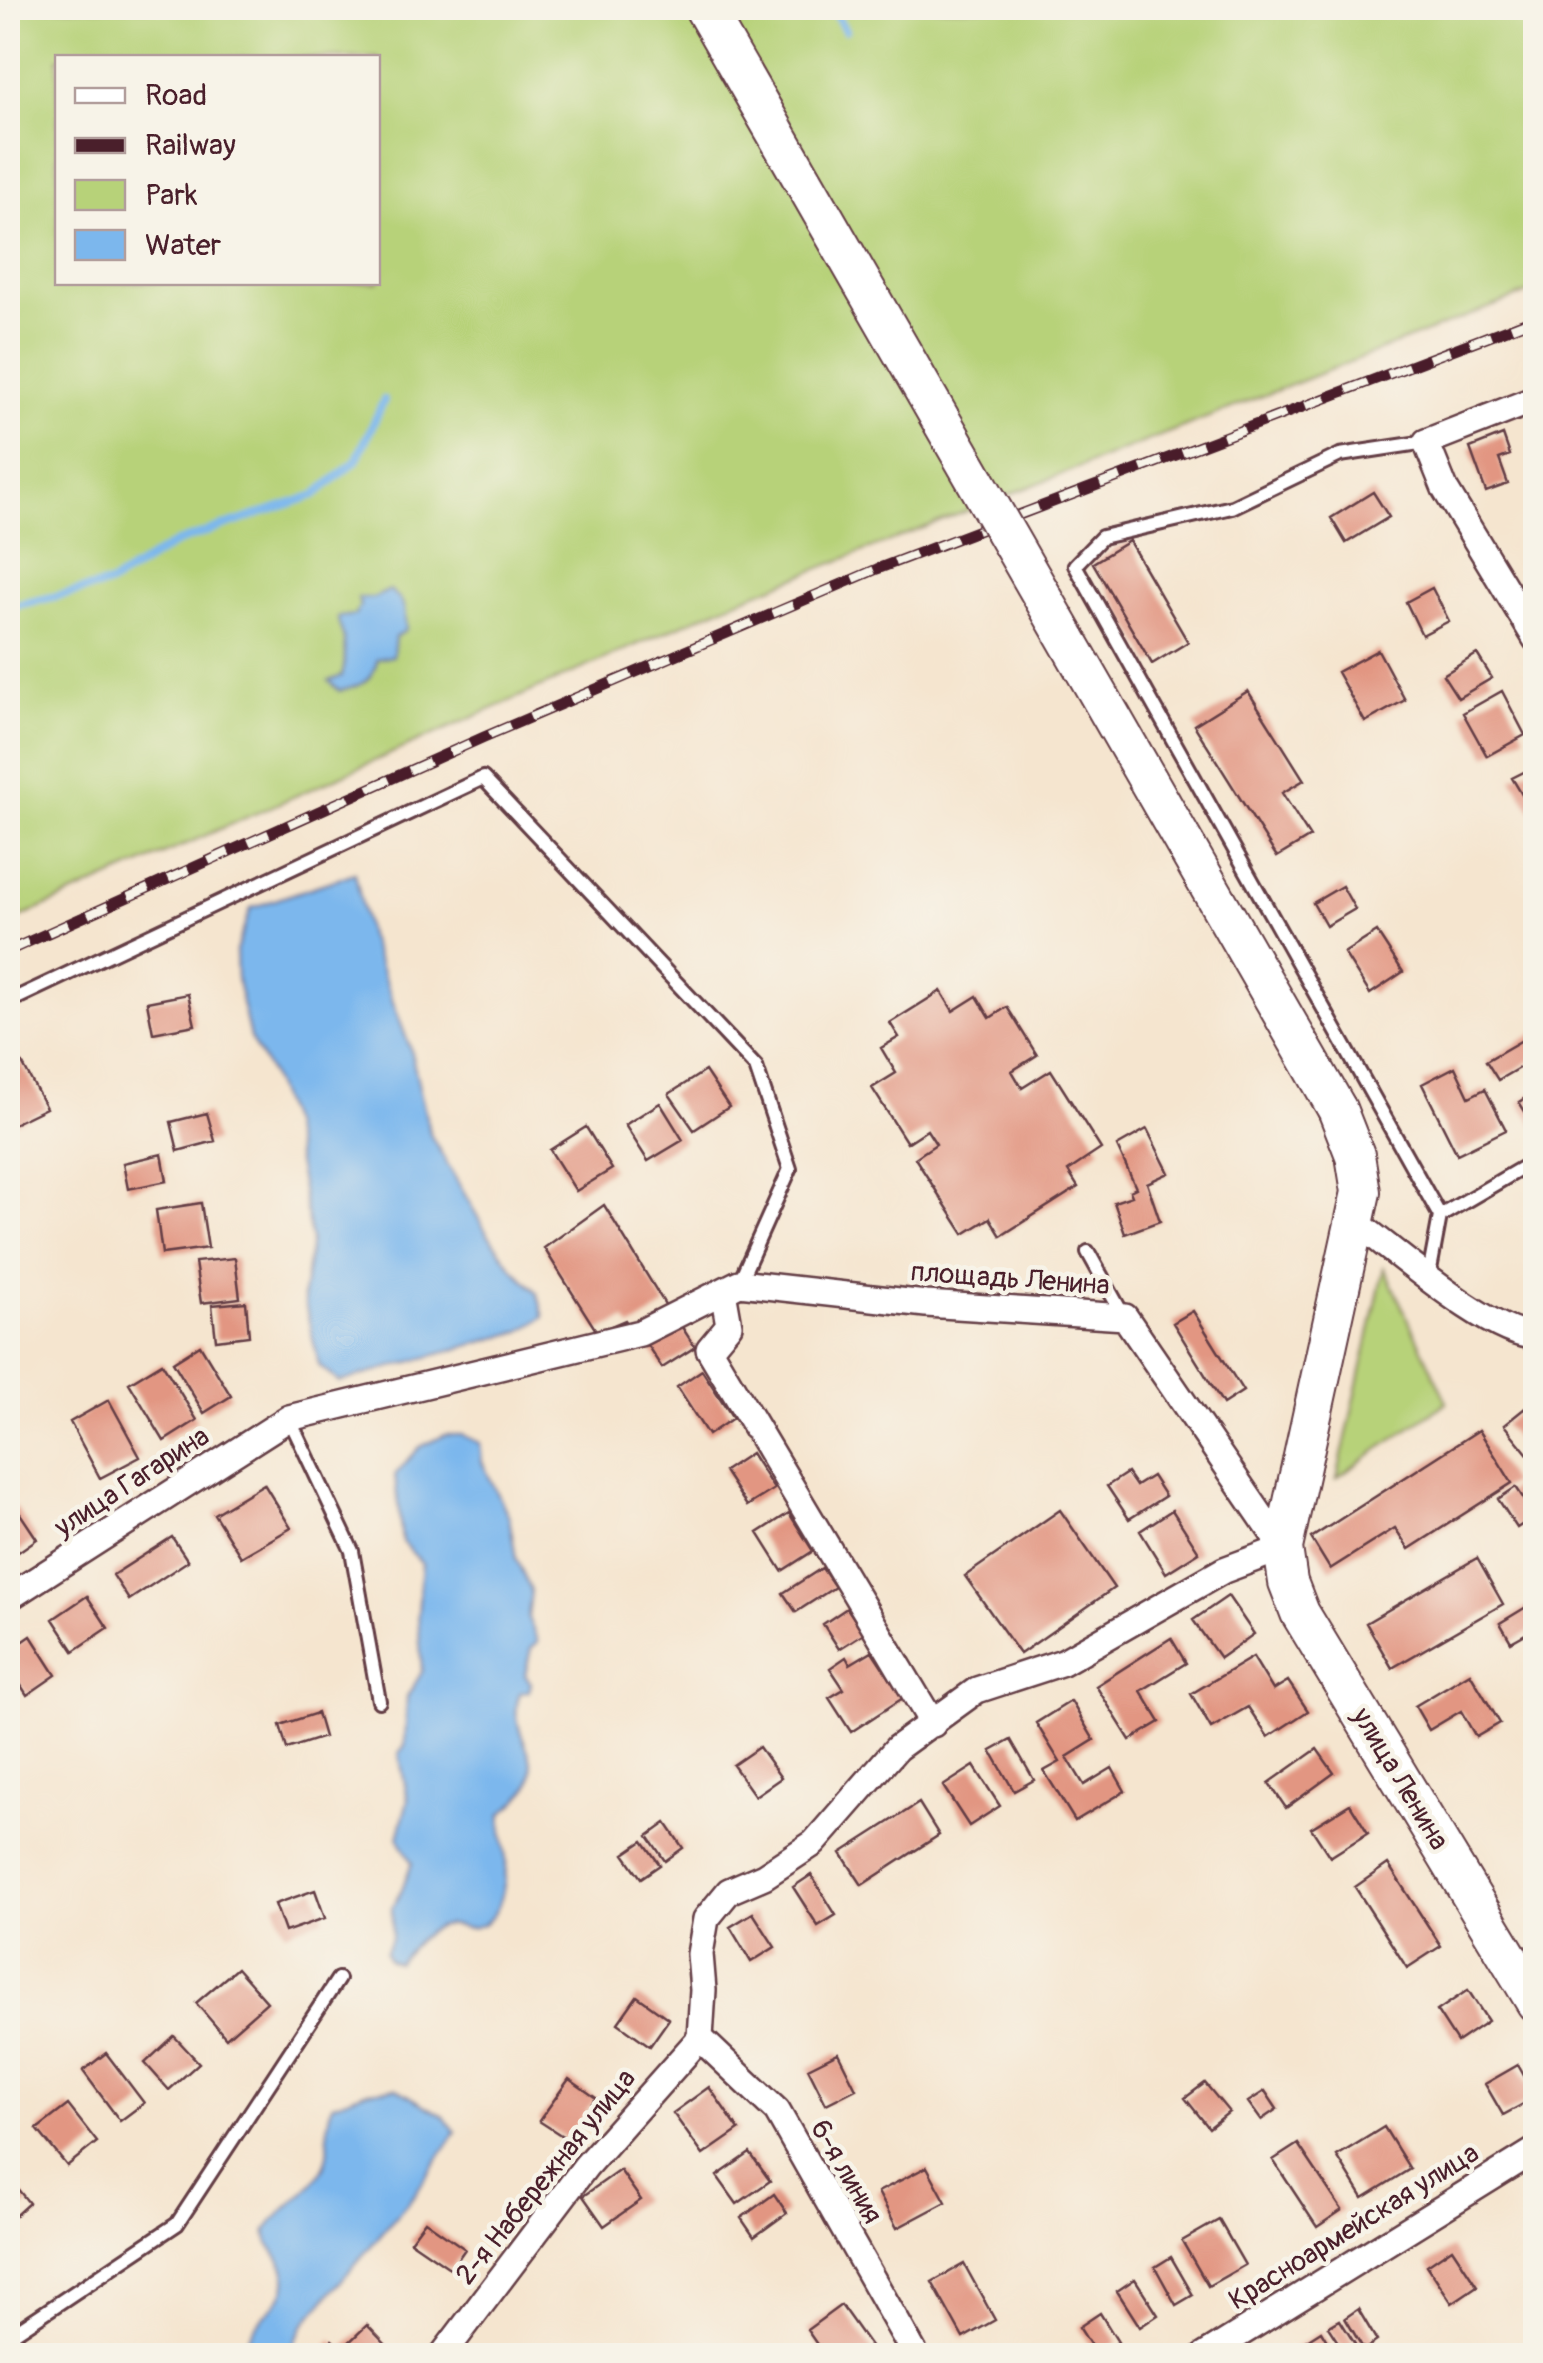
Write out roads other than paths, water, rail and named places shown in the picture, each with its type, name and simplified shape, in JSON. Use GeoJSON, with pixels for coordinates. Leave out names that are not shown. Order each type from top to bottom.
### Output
{"type":"FeatureCollection","features":[{"type":"Feature","properties":{"kind":"main road"},"geometry":{"type":"LineString","coordinates":[[704,8],[1337,1108],[1355,1155],[1361,1192],[1357,1222],[1312,1406],[1283,1548]]}},
{"type":"Feature","properties":{"kind":"main road","name":"улица Ленина"},"geometry":{"type":"LineString","coordinates":[[1283,1548],[1288,1582],[1300,1613],[1536,2003]]}},
{"type":"Feature","properties":{"kind":"street"},"geometry":{"type":"LineString","coordinates":[[1536,399],[1426,442],[1445,489],[1536,639]]}},
{"type":"Feature","properties":{"kind":"street"},"geometry":{"type":"LineString","coordinates":[[1357,1222],[1488,1321],[1524,1336],[1536,1336]]}},
{"type":"Feature","properties":{"kind":"street"},"geometry":{"type":"LineString","coordinates":[[731,1287],[729,1325],[709,1349],[933,1724]]}},
{"type":"Feature","properties":{"kind":"street","name":"площадь Ленина"},"geometry":{"type":"LineString","coordinates":[[731,1287],[1124,1317],[1283,1548]]}},
{"type":"Feature","properties":{"kind":"street","name":"улица Гагарина"},"geometry":{"type":"LineString","coordinates":[[8,1598],[289,1418],[640,1333],[731,1287]]}},
{"type":"Feature","properties":{"kind":"street"},"geometry":{"type":"LineString","coordinates":[[700,2038],[700,1954],[706,1919],[728,1891],[764,1876],[814,1843],[898,1748],[978,1690],[1062,1662],[1224,1570],[1283,1548]]}},
{"type":"Feature","properties":{"kind":"street","name":"2-я Набережная улица"},"geometry":{"type":"LineString","coordinates":[[442,2356],[586,2166],[700,2038]]}},
{"type":"Feature","properties":{"kind":"street","name":"6-я линия"},"geometry":{"type":"LineString","coordinates":[[700,2038],[778,2111],[916,2356]]}},
{"type":"Feature","properties":{"kind":"street","name":"Красноармейская улица"},"geometry":{"type":"LineString","coordinates":[[1204,2356],[1536,2150]]}},
{"type":"Feature","properties":{"kind":"lane"},"geometry":{"type":"LineString","coordinates":[[1426,442],[1340,454],[1232,507],[1102,537],[1076,566],[1440,1216],[1428,1276]]}},
{"type":"Feature","properties":{"kind":"lane"},"geometry":{"type":"LineString","coordinates":[[8,1002],[483,778],[756,1067],[790,1169],[731,1287]]}},
{"type":"Feature","properties":{"kind":"lane"},"geometry":{"type":"LineString","coordinates":[[1440,1216],[1536,1160]]}},
{"type":"Feature","properties":{"kind":"lane"},"geometry":{"type":"LineString","coordinates":[[1088,1252],[1124,1317]]}},
{"type":"Feature","properties":{"kind":"lane"},"geometry":{"type":"LineString","coordinates":[[289,1418],[352,1551],[379,1701]]}},
{"type":"Feature","properties":{"kind":"lane"},"geometry":{"type":"LineString","coordinates":[[8,2337],[176,2224],[338,1979]]}},
{"type":"Feature","properties":{"kind":"water"},"geometry":{"type":"Polygon","coordinates":[[[390,590],[403,604],[406,630],[395,637],[393,656],[377,659],[373,673],[364,682],[339,691],[329,681],[342,676],[344,668],[344,639],[338,617],[355,615],[360,606],[358,598],[373,598],[390,590]]]}},
{"type":"Feature","properties":{"kind":"water"},"geometry":{"type":"Polygon","coordinates":[[[355,873],[368,935],[410,1048],[430,1134],[487,1233],[515,1271],[537,1292],[544,1317],[521,1331],[339,1382],[319,1365],[303,1295],[311,1240],[290,1124],[269,1071],[250,1038],[237,981],[236,951],[251,908],[355,873]]]}},
{"type":"Feature","properties":{"kind":"water"},"geometry":{"type":"Polygon","coordinates":[[[445,1435],[463,1435],[480,1443],[482,1462],[509,1517],[516,1559],[531,1590],[528,1618],[538,1642],[531,1648],[525,1675],[531,1683],[529,1691],[520,1693],[517,1721],[530,1756],[531,1780],[525,1792],[502,1814],[506,1869],[501,1898],[493,1915],[478,1926],[449,1925],[431,1930],[398,1963],[389,1961],[385,1953],[392,1936],[392,1907],[412,1863],[398,1837],[408,1800],[399,1753],[405,1745],[407,1697],[422,1672],[418,1614],[422,1563],[402,1542],[395,1475],[420,1447],[445,1435]]]}},
{"type":"Feature","properties":{"kind":"water"},"geometry":{"type":"Polygon","coordinates":[[[396,2088],[443,2116],[456,2132],[415,2194],[305,2323],[294,2343],[298,2355],[238,2355],[283,2293],[286,2276],[267,2230],[313,2183],[325,2165],[333,2104],[368,2091],[396,2088]]]}},
{"type":"Feature","properties":{"kind":"waterway"},"geometry":{"type":"LineString","coordinates":[[832,8],[845,30]]}},
{"type":"Feature","properties":{"kind":"waterway"},"geometry":{"type":"LineString","coordinates":[[8,607],[110,584],[175,543],[315,495],[356,461],[384,400]]}},
{"type":"Feature","properties":{"kind":"railway"},"geometry":{"type":"LineString","coordinates":[[8,951],[484,737],[877,569],[1536,318]]}}]}
